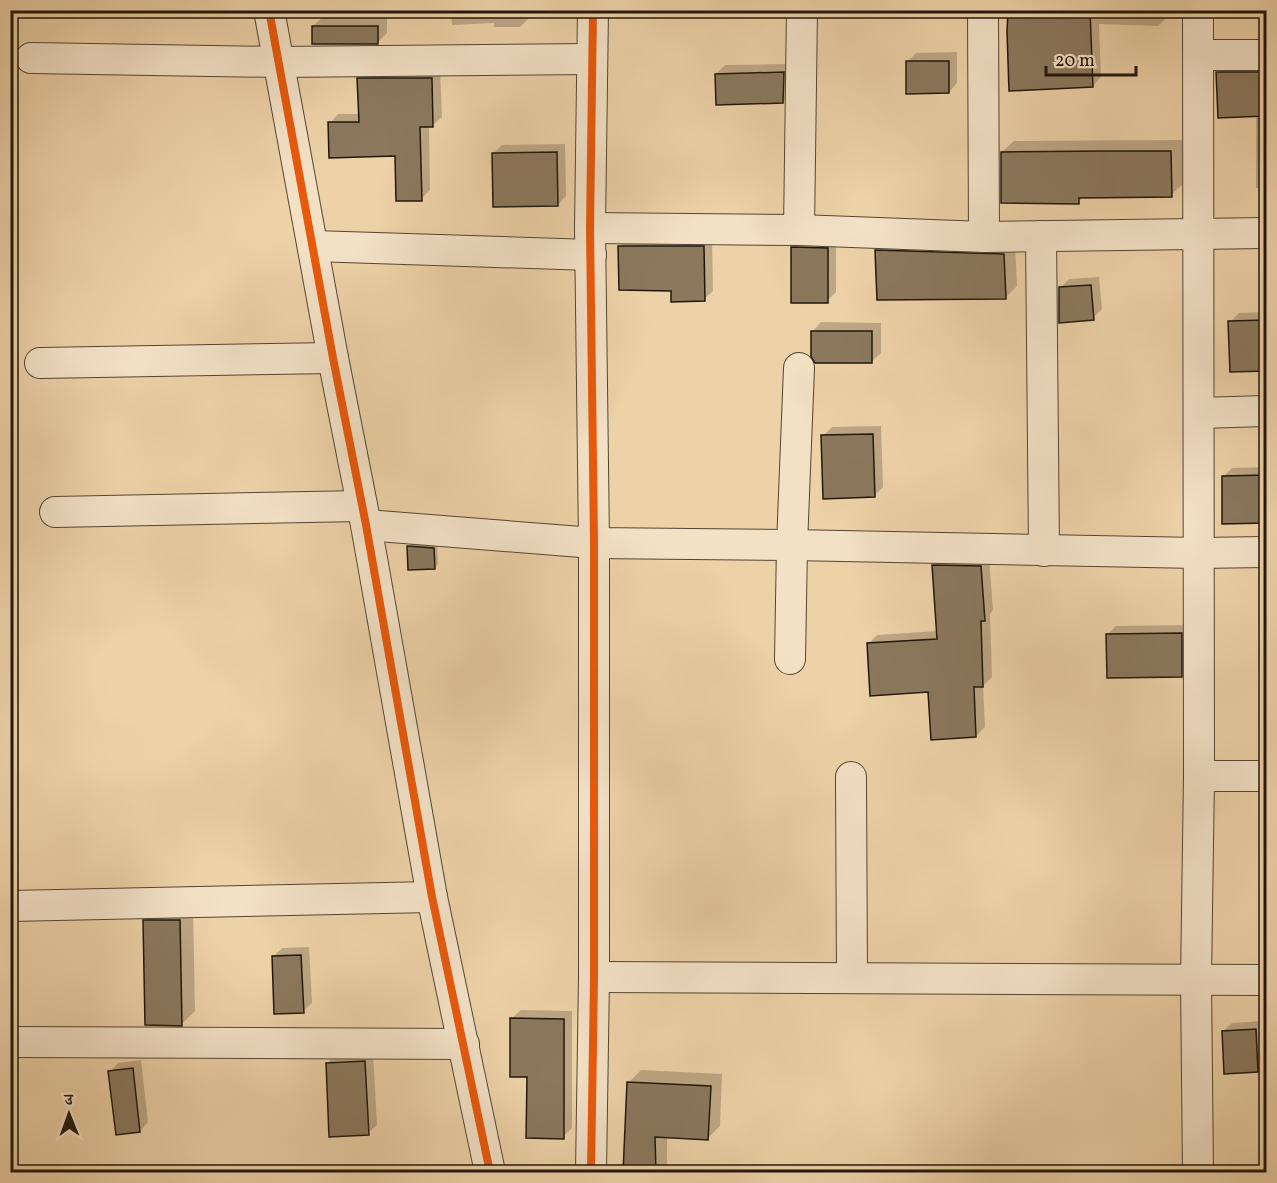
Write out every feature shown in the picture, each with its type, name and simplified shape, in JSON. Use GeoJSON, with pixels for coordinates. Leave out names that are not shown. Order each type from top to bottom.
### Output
{"type":"FeatureCollection","features":[{"type":"Feature","properties":{"kind":"street"},"geometry":{"type":"LineString","coordinates":[[269,10],[364,516],[432,897],[490,1173]]}},
{"type":"Feature","properties":{"kind":"street"},"geometry":{"type":"LineString","coordinates":[[591,1173],[594,977],[591,242],[593,10]]}},
{"type":"Feature","properties":{"kind":"street"},"geometry":{"type":"LineString","coordinates":[[799,230],[802,10]]}},
{"type":"Feature","properties":{"kind":"street"},"geometry":{"type":"LineString","coordinates":[[983,10],[984,237]]}},
{"type":"Feature","properties":{"kind":"street"},"geometry":{"type":"LineString","coordinates":[[1198,10],[1199,776],[1196,980],[1198,1173]]}},
{"type":"Feature","properties":{"kind":"street"},"geometry":{"type":"LineString","coordinates":[[1199,55],[1266,55]]}},
{"type":"Feature","properties":{"kind":"street"},"geometry":{"type":"LineString","coordinates":[[31,58],[279,62],[592,59]]}},
{"type":"Feature","properties":{"kind":"street"},"geometry":{"type":"LineString","coordinates":[[314,246],[591,242],[799,230],[984,237],[1266,233]]}},
{"type":"Feature","properties":{"kind":"street"},"geometry":{"type":"LineString","coordinates":[[1041,236],[1044,551]]}},
{"type":"Feature","properties":{"kind":"street"},"geometry":{"type":"LineString","coordinates":[[40,363],[333,358]]}},
{"type":"Feature","properties":{"kind":"street"},"geometry":{"type":"LineString","coordinates":[[790,659],[799,368]]}},
{"type":"Feature","properties":{"kind":"street"},"geometry":{"type":"LineString","coordinates":[[1198,413],[1266,411]]}},
{"type":"Feature","properties":{"kind":"street"},"geometry":{"type":"LineString","coordinates":[[55,512],[364,516],[594,543],[792,544],[1044,551],[1266,552]]}},
{"type":"Feature","properties":{"kind":"street"},"geometry":{"type":"LineString","coordinates":[[1199,776],[1266,776]]}},
{"type":"Feature","properties":{"kind":"street"},"geometry":{"type":"LineString","coordinates":[[851,777],[852,978]]}},
{"type":"Feature","properties":{"kind":"street"},"geometry":{"type":"LineString","coordinates":[[10,906],[432,897]]}},
{"type":"Feature","properties":{"kind":"street"},"geometry":{"type":"LineString","coordinates":[[594,977],[1266,980]]}},
{"type":"Feature","properties":{"kind":"street"},"geometry":{"type":"LineString","coordinates":[[10,1042],[464,1044]]}},
{"type":"Feature","properties":{"kind":"building"},"geometry":{"type":"Polygon","coordinates":[[[1008,10],[1090,10],[1093,87],[1009,91],[1008,10]]]}},
{"type":"Feature","properties":{"kind":"building"},"geometry":{"type":"Polygon","coordinates":[[[312,26],[378,26],[378,44],[312,44],[312,26]]]}},
{"type":"Feature","properties":{"kind":"building"},"geometry":{"type":"Polygon","coordinates":[[[906,61],[949,61],[949,93],[906,94],[906,61]]]}},
{"type":"Feature","properties":{"kind":"building"},"geometry":{"type":"Polygon","coordinates":[[[784,72],[783,103],[716,105],[715,74],[784,72]]]}},
{"type":"Feature","properties":{"kind":"building"},"geometry":{"type":"Polygon","coordinates":[[[1216,72],[1266,72],[1266,116],[1218,118],[1216,72]]]}},
{"type":"Feature","properties":{"kind":"building"},"geometry":{"type":"Polygon","coordinates":[[[357,78],[432,78],[433,127],[420,127],[422,201],[396,201],[395,156],[329,158],[328,122],[359,122],[357,78]]]}},
{"type":"Feature","properties":{"kind":"building"},"geometry":{"type":"Polygon","coordinates":[[[1171,151],[1172,197],[1079,198],[1079,204],[1001,203],[1001,152],[1171,151]]]}},
{"type":"Feature","properties":{"kind":"building"},"geometry":{"type":"Polygon","coordinates":[[[557,152],[558,206],[493,207],[492,153],[557,152]]]}},
{"type":"Feature","properties":{"kind":"building"},"geometry":{"type":"Polygon","coordinates":[[[618,246],[704,246],[705,301],[671,302],[671,291],[619,290],[618,246]]]}},
{"type":"Feature","properties":{"kind":"building"},"geometry":{"type":"Polygon","coordinates":[[[791,247],[828,248],[828,303],[791,303],[791,247]]]}},
{"type":"Feature","properties":{"kind":"building"},"geometry":{"type":"Polygon","coordinates":[[[875,250],[1004,254],[1006,299],[877,300],[875,250]]]}},
{"type":"Feature","properties":{"kind":"building"},"geometry":{"type":"Polygon","coordinates":[[[1091,285],[1094,320],[1059,323],[1059,287],[1091,285]]]}},
{"type":"Feature","properties":{"kind":"building"},"geometry":{"type":"Polygon","coordinates":[[[1266,320],[1266,371],[1230,372],[1228,321],[1266,320]]]}},
{"type":"Feature","properties":{"kind":"building"},"geometry":{"type":"Polygon","coordinates":[[[811,331],[872,331],[872,363],[815,363],[811,357],[811,331]]]}},
{"type":"Feature","properties":{"kind":"building"},"geometry":{"type":"Polygon","coordinates":[[[873,434],[875,497],[823,499],[821,435],[873,434]]]}},
{"type":"Feature","properties":{"kind":"building"},"geometry":{"type":"Polygon","coordinates":[[[1266,475],[1266,523],[1222,524],[1222,476],[1266,475]]]}},
{"type":"Feature","properties":{"kind":"building"},"geometry":{"type":"Polygon","coordinates":[[[407,546],[434,548],[435,569],[408,570],[407,546]]]}},
{"type":"Feature","properties":{"kind":"building"},"geometry":{"type":"Polygon","coordinates":[[[932,565],[981,566],[985,621],[981,621],[983,687],[974,687],[976,737],[931,740],[928,692],[870,696],[867,643],[937,639],[932,565]]]}},
{"type":"Feature","properties":{"kind":"building"},"geometry":{"type":"Polygon","coordinates":[[[1182,633],[1182,677],[1107,678],[1106,634],[1182,633]]]}},
{"type":"Feature","properties":{"kind":"building"},"geometry":{"type":"Polygon","coordinates":[[[143,920],[180,920],[182,1026],[145,1025],[143,920]]]}},
{"type":"Feature","properties":{"kind":"building"},"geometry":{"type":"Polygon","coordinates":[[[301,955],[304,1013],[274,1014],[272,956],[301,955]]]}},
{"type":"Feature","properties":{"kind":"building"},"geometry":{"type":"Polygon","coordinates":[[[510,1018],[564,1019],[564,1139],[526,1138],[527,1077],[510,1077],[510,1018]]]}},
{"type":"Feature","properties":{"kind":"building"},"geometry":{"type":"Polygon","coordinates":[[[1256,1029],[1258,1072],[1224,1074],[1222,1031],[1256,1029]]]}},
{"type":"Feature","properties":{"kind":"building"},"geometry":{"type":"Polygon","coordinates":[[[365,1061],[369,1135],[329,1137],[326,1063],[365,1061]]]}},
{"type":"Feature","properties":{"kind":"building"},"geometry":{"type":"Polygon","coordinates":[[[133,1068],[140,1132],[116,1135],[108,1071],[133,1068]]]}},
{"type":"Feature","properties":{"kind":"building"},"geometry":{"type":"Polygon","coordinates":[[[627,1082],[711,1086],[708,1140],[655,1137],[656,1173],[623,1173],[627,1082]]]}},
{"type":"Feature","properties":{"kind":"cycle path"},"geometry":{"type":"LineString","coordinates":[[269,10],[366,525],[432,897],[490,1172]]}},
{"type":"Feature","properties":{"kind":"cycle path"},"geometry":{"type":"LineString","coordinates":[[591,1172],[594,977],[594,543],[590,228],[593,10]]}}]}
